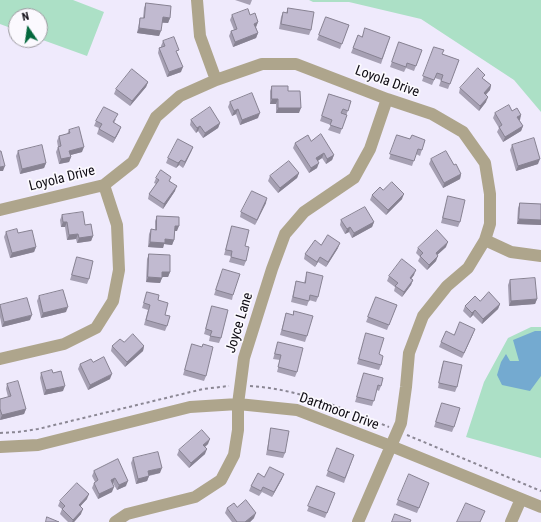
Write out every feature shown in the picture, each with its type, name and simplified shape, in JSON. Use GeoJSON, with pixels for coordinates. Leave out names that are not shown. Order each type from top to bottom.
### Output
{"type":"FeatureCollection","features":[{"type":"Feature","properties":{"kind":"street"},"geometry":{"type":"LineString","coordinates":[[197,0],[200,36],[216,80]]}},
{"type":"Feature","properties":{"kind":"street","name":"Loyola Drive"},"geometry":{"type":"LineString","coordinates":[[0,210],[104,185],[133,162],[156,117],[180,96],[216,80],[262,64],[296,64],[387,99],[432,114],[463,132],[485,163],[490,194],[490,224],[485,240],[468,268],[447,286],[423,316],[409,354],[400,423],[358,522]]}},
{"type":"Feature","properties":{"kind":"street","name":"Joyce Lane"},"geometry":{"type":"LineString","coordinates":[[115,522],[127,514],[196,497],[221,480],[234,455],[238,430],[238,404],[244,358],[272,268],[285,234],[304,212],[354,178],[370,149],[387,99]]}},
{"type":"Feature","properties":{"kind":"street"},"geometry":{"type":"LineString","coordinates":[[0,359],[64,344],[96,328],[114,301],[119,270],[117,225],[104,185]]}},
{"type":"Feature","properties":{"kind":"street"},"geometry":{"type":"LineString","coordinates":[[485,240],[511,252],[541,256]]}},
{"type":"Feature","properties":{"kind":"street","name":"Dartmoor Drive"},"geometry":{"type":"LineString","coordinates":[[0,447],[38,446],[190,407],[238,404],[297,410],[391,446],[541,507]]}},
{"type":"Feature","properties":{"kind":"street"},"geometry":{"type":"LineString","coordinates":[[511,522],[521,499]]}},
{"type":"Feature","properties":{"kind":"path"},"geometry":{"type":"LineString","coordinates":[[0,433],[38,429],[203,389],[240,385],[266,387],[314,397],[397,430],[541,491]]}},
{"type":"Feature","properties":{"kind":"green space"},"geometry":{"type":"Polygon","coordinates":[[[0,0],[73,0],[104,12],[87,56],[48,42],[48,8],[8,8],[8,27],[0,24],[0,0]]]}},
{"type":"Feature","properties":{"kind":"green space"},"geometry":{"type":"Polygon","coordinates":[[[309,0],[541,0],[541,112],[514,80],[421,19],[349,2],[313,2],[309,0]]]}},
{"type":"Feature","properties":{"kind":"green space"},"geometry":{"type":"Polygon","coordinates":[[[531,327],[541,327],[541,458],[466,437],[484,382],[508,338],[531,327]]]}},
{"type":"Feature","properties":{"kind":"water"},"geometry":{"type":"Polygon","coordinates":[[[535,331],[541,331],[541,376],[530,391],[502,385],[497,375],[501,362],[506,354],[510,361],[519,361],[513,340],[535,331]]]}},
{"type":"Feature","properties":{"kind":"building"},"geometry":{"type":"Polygon","coordinates":[[[146,3],[171,6],[170,18],[163,17],[161,31],[139,28],[140,18],[144,18],[146,3]]]}},
{"type":"Feature","properties":{"kind":"building"},"geometry":{"type":"Polygon","coordinates":[[[288,8],[314,12],[311,30],[281,24],[283,12],[287,13],[288,8]]]}},
{"type":"Feature","properties":{"kind":"building"},"geometry":{"type":"Polygon","coordinates":[[[248,9],[250,15],[255,13],[258,22],[254,24],[258,33],[235,42],[231,31],[237,29],[232,15],[248,9]]]}},
{"type":"Feature","properties":{"kind":"building"},"geometry":{"type":"Polygon","coordinates":[[[326,17],[349,25],[342,44],[319,35],[326,17]]]}},
{"type":"Feature","properties":{"kind":"building"},"geometry":{"type":"Polygon","coordinates":[[[365,28],[390,37],[382,59],[353,48],[358,35],[362,37],[365,28]]]}},
{"type":"Feature","properties":{"kind":"building"},"geometry":{"type":"Polygon","coordinates":[[[174,37],[179,50],[176,51],[183,67],[169,72],[159,48],[165,46],[163,41],[174,37]]]}},
{"type":"Feature","properties":{"kind":"building"},"geometry":{"type":"Polygon","coordinates":[[[399,42],[422,50],[416,66],[407,63],[406,67],[392,62],[399,42]]]}},
{"type":"Feature","properties":{"kind":"building"},"geometry":{"type":"Polygon","coordinates":[[[434,47],[444,50],[442,54],[459,60],[450,84],[441,81],[443,75],[437,73],[434,80],[423,76],[434,47]]]}},
{"type":"Feature","properties":{"kind":"building"},"geometry":{"type":"Polygon","coordinates":[[[478,68],[485,75],[482,78],[491,85],[484,93],[488,97],[480,106],[460,88],[478,68]]]}},
{"type":"Feature","properties":{"kind":"building"},"geometry":{"type":"Polygon","coordinates":[[[132,69],[148,82],[132,101],[116,89],[132,69]]]}},
{"type":"Feature","properties":{"kind":"building"},"geometry":{"type":"Polygon","coordinates":[[[272,86],[288,86],[288,91],[300,91],[301,108],[278,108],[278,99],[272,99],[272,86]]]}},
{"type":"Feature","properties":{"kind":"building"},"geometry":{"type":"Polygon","coordinates":[[[252,93],[260,113],[242,120],[238,109],[234,111],[230,102],[252,93]]]}},
{"type":"Feature","properties":{"kind":"building"},"geometry":{"type":"Polygon","coordinates":[[[329,94],[351,101],[348,111],[343,109],[341,113],[347,115],[342,129],[330,125],[332,120],[322,116],[329,94]]]}},
{"type":"Feature","properties":{"kind":"building"},"geometry":{"type":"Polygon","coordinates":[[[509,105],[512,111],[517,108],[521,115],[517,117],[523,126],[505,137],[499,127],[502,125],[495,113],[509,105]]]}},
{"type":"Feature","properties":{"kind":"building"},"geometry":{"type":"Polygon","coordinates":[[[104,107],[118,114],[113,122],[121,127],[115,138],[99,129],[102,124],[96,121],[104,107]]]}},
{"type":"Feature","properties":{"kind":"building"},"geometry":{"type":"Polygon","coordinates":[[[210,107],[220,123],[205,133],[200,126],[197,128],[191,120],[210,107]]]}},
{"type":"Feature","properties":{"kind":"building"},"geometry":{"type":"Polygon","coordinates":[[[79,127],[84,147],[69,151],[71,157],[61,159],[58,147],[61,146],[59,136],[70,133],[69,130],[79,127]]]}},
{"type":"Feature","properties":{"kind":"building"},"geometry":{"type":"Polygon","coordinates":[[[321,134],[334,155],[327,159],[324,153],[316,158],[319,163],[311,168],[295,143],[308,135],[311,141],[321,134]]]}},
{"type":"Feature","properties":{"kind":"building"},"geometry":{"type":"Polygon","coordinates":[[[397,135],[410,139],[412,135],[425,140],[422,150],[418,149],[414,161],[390,154],[397,135]]]}},
{"type":"Feature","properties":{"kind":"building"},"geometry":{"type":"Polygon","coordinates":[[[534,138],[540,159],[518,166],[512,145],[534,138]]]}},
{"type":"Feature","properties":{"kind":"building"},"geometry":{"type":"Polygon","coordinates":[[[178,139],[193,147],[185,162],[181,160],[178,163],[168,158],[178,139]]]}},
{"type":"Feature","properties":{"kind":"building"},"geometry":{"type":"Polygon","coordinates":[[[42,145],[46,163],[22,169],[18,151],[42,145]]]}},
{"type":"Feature","properties":{"kind":"building"},"geometry":{"type":"Polygon","coordinates":[[[0,151],[5,166],[0,167],[0,151]]]}},
{"type":"Feature","properties":{"kind":"building"},"geometry":{"type":"Polygon","coordinates":[[[446,151],[454,165],[456,164],[461,174],[444,183],[431,159],[446,151]]]}},
{"type":"Feature","properties":{"kind":"building"},"geometry":{"type":"Polygon","coordinates":[[[289,161],[299,173],[280,188],[270,176],[289,161]]]}},
{"type":"Feature","properties":{"kind":"building"},"geometry":{"type":"Polygon","coordinates":[[[161,170],[171,177],[169,181],[177,186],[164,204],[149,194],[159,180],[156,178],[161,170]]]}},
{"type":"Feature","properties":{"kind":"building"},"geometry":{"type":"Polygon","coordinates":[[[392,182],[404,194],[388,210],[372,195],[380,187],[383,190],[392,182]]]}},
{"type":"Feature","properties":{"kind":"building"},"geometry":{"type":"Polygon","coordinates":[[[252,191],[267,198],[257,220],[241,212],[252,191]]]}},
{"type":"Feature","properties":{"kind":"building"},"geometry":{"type":"Polygon","coordinates":[[[448,196],[465,200],[460,222],[443,218],[448,196]]]}},
{"type":"Feature","properties":{"kind":"building"},"geometry":{"type":"Polygon","coordinates":[[[520,203],[541,204],[541,220],[519,219],[520,203]]]}},
{"type":"Feature","properties":{"kind":"building"},"geometry":{"type":"Polygon","coordinates":[[[365,207],[374,222],[354,233],[350,227],[347,229],[341,220],[365,207]]]}},
{"type":"Feature","properties":{"kind":"building"},"geometry":{"type":"Polygon","coordinates":[[[83,212],[85,225],[91,224],[93,236],[79,238],[78,234],[69,235],[67,222],[63,222],[62,215],[83,212]]]}},
{"type":"Feature","properties":{"kind":"building"},"geometry":{"type":"Polygon","coordinates":[[[157,216],[179,217],[179,226],[175,226],[174,240],[165,239],[165,243],[150,242],[151,229],[156,230],[157,216]]]}},
{"type":"Feature","properties":{"kind":"building"},"geometry":{"type":"Polygon","coordinates":[[[232,226],[249,230],[245,246],[249,247],[246,261],[231,257],[232,251],[226,250],[232,226]]]}},
{"type":"Feature","properties":{"kind":"building"},"geometry":{"type":"Polygon","coordinates":[[[17,229],[18,233],[32,230],[36,247],[12,253],[6,232],[17,229]]]}},
{"type":"Feature","properties":{"kind":"building"},"geometry":{"type":"Polygon","coordinates":[[[437,230],[448,242],[436,253],[438,256],[429,265],[420,256],[423,253],[418,248],[437,230]]]}},
{"type":"Feature","properties":{"kind":"building"},"geometry":{"type":"Polygon","coordinates":[[[328,235],[340,243],[328,262],[320,257],[317,262],[305,254],[315,240],[321,245],[328,235]]]}},
{"type":"Feature","properties":{"kind":"building"},"geometry":{"type":"Polygon","coordinates":[[[149,254],[170,255],[170,272],[162,272],[162,278],[148,277],[149,254]]]}},
{"type":"Feature","properties":{"kind":"building"},"geometry":{"type":"Polygon","coordinates":[[[77,257],[93,261],[89,279],[72,275],[77,257]]]}},
{"type":"Feature","properties":{"kind":"building"},"geometry":{"type":"Polygon","coordinates":[[[402,259],[416,270],[410,278],[413,280],[404,292],[395,286],[398,283],[389,276],[402,259]]]}},
{"type":"Feature","properties":{"kind":"building"},"geometry":{"type":"Polygon","coordinates":[[[223,269],[240,274],[233,295],[216,290],[223,269]]]}},
{"type":"Feature","properties":{"kind":"building"},"geometry":{"type":"Polygon","coordinates":[[[307,272],[323,276],[318,297],[310,295],[309,301],[293,297],[296,281],[305,283],[307,272]]]}},
{"type":"Feature","properties":{"kind":"building"},"geometry":{"type":"Polygon","coordinates":[[[535,278],[537,299],[511,301],[510,280],[535,278]]]}},
{"type":"Feature","properties":{"kind":"building"},"geometry":{"type":"Polygon","coordinates":[[[63,290],[68,307],[43,313],[39,296],[63,290]]]}},
{"type":"Feature","properties":{"kind":"building"},"geometry":{"type":"Polygon","coordinates":[[[147,292],[159,295],[158,300],[168,303],[165,315],[170,316],[167,326],[146,320],[150,305],[144,303],[147,292]]]}},
{"type":"Feature","properties":{"kind":"building"},"geometry":{"type":"Polygon","coordinates":[[[489,292],[500,304],[483,319],[475,310],[472,313],[465,306],[475,296],[480,301],[489,292]]]}},
{"type":"Feature","properties":{"kind":"building"},"geometry":{"type":"Polygon","coordinates":[[[376,297],[397,305],[389,325],[368,317],[376,297]]]}},
{"type":"Feature","properties":{"kind":"building"},"geometry":{"type":"Polygon","coordinates":[[[27,298],[32,315],[4,322],[0,305],[27,298]]]}},
{"type":"Feature","properties":{"kind":"building"},"geometry":{"type":"Polygon","coordinates":[[[212,306],[228,310],[221,338],[210,336],[212,331],[206,329],[212,306]]]}},
{"type":"Feature","properties":{"kind":"building"},"geometry":{"type":"Polygon","coordinates":[[[294,311],[313,316],[307,336],[282,330],[286,313],[293,315],[294,311]]]}},
{"type":"Feature","properties":{"kind":"building"},"geometry":{"type":"Polygon","coordinates":[[[460,322],[475,329],[464,353],[441,342],[446,331],[454,335],[460,322]]]}},
{"type":"Feature","properties":{"kind":"building"},"geometry":{"type":"Polygon","coordinates":[[[366,333],[384,338],[379,354],[383,356],[381,365],[359,359],[366,333]]]}},
{"type":"Feature","properties":{"kind":"building"},"geometry":{"type":"Polygon","coordinates":[[[133,334],[144,346],[127,362],[112,346],[120,339],[124,342],[133,334]]]}},
{"type":"Feature","properties":{"kind":"building"},"geometry":{"type":"Polygon","coordinates":[[[278,342],[303,348],[297,372],[278,367],[281,355],[275,354],[278,342]]]}},
{"type":"Feature","properties":{"kind":"building"},"geometry":{"type":"Polygon","coordinates":[[[192,344],[202,347],[203,344],[213,347],[206,376],[185,370],[192,344]]]}},
{"type":"Feature","properties":{"kind":"building"},"geometry":{"type":"Polygon","coordinates":[[[104,357],[112,374],[90,385],[80,364],[91,359],[93,362],[104,357]]]}},
{"type":"Feature","properties":{"kind":"building"},"geometry":{"type":"Polygon","coordinates":[[[444,361],[462,365],[457,387],[439,383],[444,361]]]}},
{"type":"Feature","properties":{"kind":"building"},"geometry":{"type":"Polygon","coordinates":[[[52,370],[53,373],[61,371],[65,386],[46,390],[41,373],[52,370]]]}},
{"type":"Feature","properties":{"kind":"building"},"geometry":{"type":"Polygon","coordinates":[[[364,373],[383,378],[381,386],[378,385],[374,401],[357,397],[364,373]]]}},
{"type":"Feature","properties":{"kind":"building"},"geometry":{"type":"Polygon","coordinates":[[[18,381],[26,409],[2,415],[0,409],[0,399],[11,396],[7,384],[18,381]]]}},
{"type":"Feature","properties":{"kind":"building"},"geometry":{"type":"Polygon","coordinates":[[[442,403],[460,408],[454,427],[436,422],[442,403]]]}},
{"type":"Feature","properties":{"kind":"building"},"geometry":{"type":"Polygon","coordinates":[[[271,428],[289,431],[285,453],[268,450],[271,428]]]}},
{"type":"Feature","properties":{"kind":"building"},"geometry":{"type":"Polygon","coordinates":[[[202,430],[210,439],[203,445],[207,449],[191,463],[179,450],[202,430]]]}},
{"type":"Feature","properties":{"kind":"building"},"geometry":{"type":"Polygon","coordinates":[[[337,448],[354,455],[345,478],[328,471],[337,448]]]}},
{"type":"Feature","properties":{"kind":"building"},"geometry":{"type":"Polygon","coordinates":[[[158,452],[162,468],[148,471],[149,476],[138,479],[133,458],[158,452]]]}},
{"type":"Feature","properties":{"kind":"building"},"geometry":{"type":"Polygon","coordinates":[[[118,459],[128,481],[119,485],[115,478],[111,480],[114,487],[99,494],[94,483],[98,480],[94,471],[118,459]]]}},
{"type":"Feature","properties":{"kind":"building"},"geometry":{"type":"Polygon","coordinates":[[[270,467],[284,474],[274,492],[263,487],[261,491],[251,486],[258,473],[264,477],[270,467]]]}},
{"type":"Feature","properties":{"kind":"building"},"geometry":{"type":"Polygon","coordinates":[[[409,474],[429,483],[419,508],[398,500],[409,474]]]}},
{"type":"Feature","properties":{"kind":"building"},"geometry":{"type":"Polygon","coordinates":[[[77,483],[89,494],[79,505],[83,509],[73,520],[62,509],[65,506],[60,501],[77,483]]]}},
{"type":"Feature","properties":{"kind":"building"},"geometry":{"type":"Polygon","coordinates":[[[317,486],[335,493],[327,513],[308,506],[317,486]]]}},
{"type":"Feature","properties":{"kind":"building"},"geometry":{"type":"Polygon","coordinates":[[[246,500],[256,513],[245,522],[237,522],[227,508],[234,503],[237,507],[246,500]]]}},
{"type":"Feature","properties":{"kind":"building"},"geometry":{"type":"Polygon","coordinates":[[[466,503],[485,511],[480,522],[457,522],[466,503]]]}},
{"type":"Feature","properties":{"kind":"building"},"geometry":{"type":"Polygon","coordinates":[[[395,514],[411,520],[410,522],[392,522],[395,514]]]}},
{"type":"Feature","properties":{"kind":"building"},"geometry":{"type":"Polygon","coordinates":[[[47,517],[59,522],[46,522],[47,517]]]}}]}
